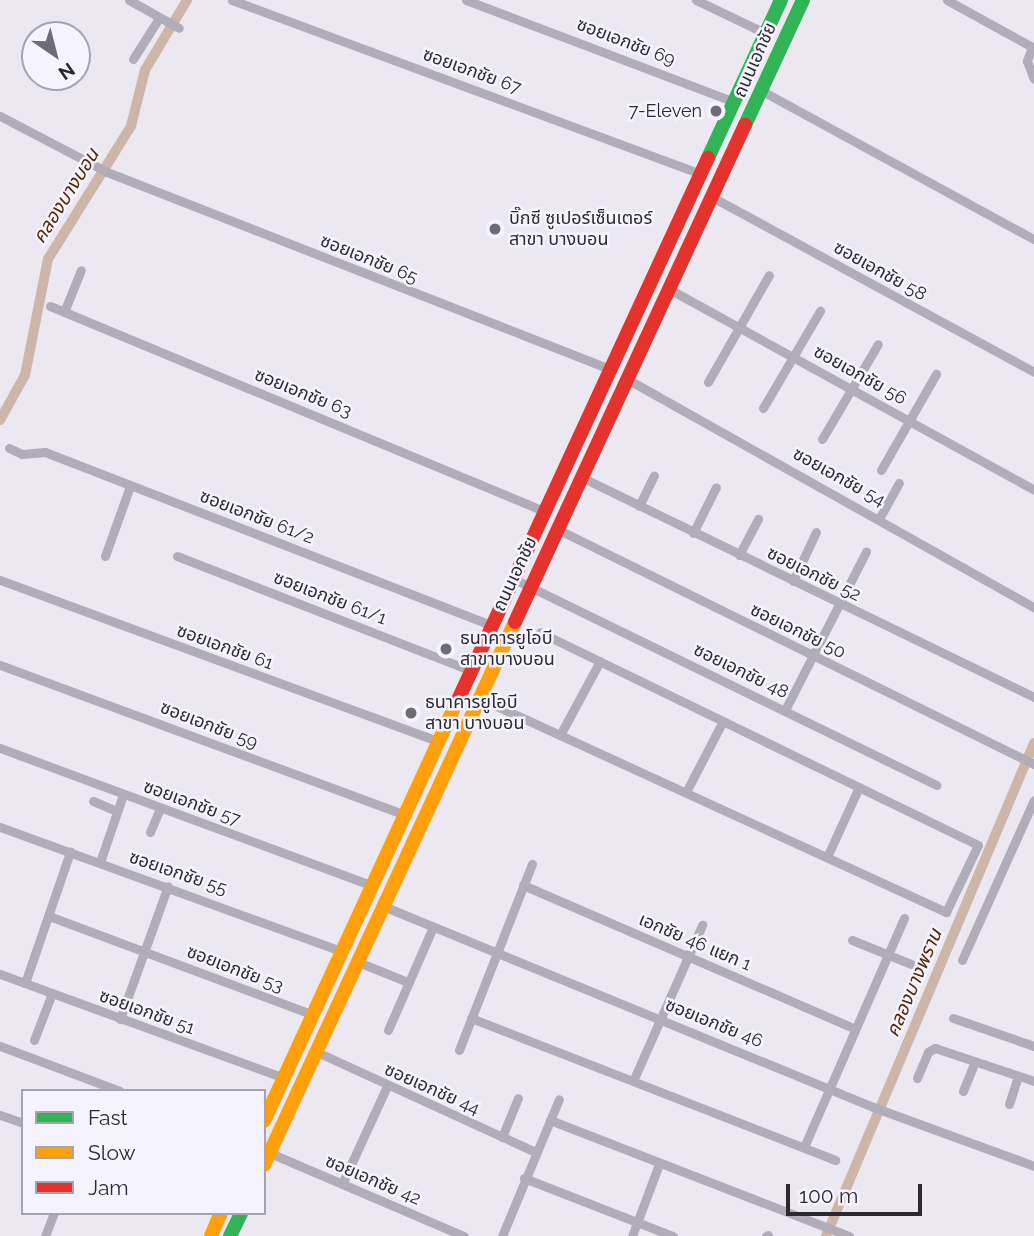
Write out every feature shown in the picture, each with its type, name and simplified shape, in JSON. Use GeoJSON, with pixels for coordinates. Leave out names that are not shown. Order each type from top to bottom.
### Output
{"type":"FeatureCollection","features":[{"type":"Feature","properties":{"kind":"main road","name":"ถนนเอกชัย"},"geometry":{"type":"LineString","coordinates":[[266,1117],[781,0]]}},
{"type":"Feature","properties":{"kind":"main road","name":"ถนนเอกชัย"},"geometry":{"type":"LineString","coordinates":[[267,1159],[803,0]]}},
{"type":"Feature","properties":{"kind":"main road"},"geometry":{"type":"LineString","coordinates":[[300,1044],[317,1052]]}},
{"type":"Feature","properties":{"kind":"main road"},"geometry":{"type":"LineString","coordinates":[[211,1236],[220,1215]]}},
{"type":"Feature","properties":{"kind":"main road"},"geometry":{"type":"LineString","coordinates":[[230,1236],[240,1215]]}},
{"type":"Feature","properties":{"kind":"street"},"geometry":{"type":"LineString","coordinates":[[130,0],[179,28]]}},
{"type":"Feature","properties":{"kind":"street","name":"ซอยเอกชัย 67"},"geometry":{"type":"LineString","coordinates":[[232,0],[701,174]]}},
{"type":"Feature","properties":{"kind":"street","name":"ซอยเอกชัย 69"},"geometry":{"type":"LineString","coordinates":[[466,0],[734,102]]}},
{"type":"Feature","properties":{"kind":"street"},"geometry":{"type":"LineString","coordinates":[[696,0],[765,33]]}},
{"type":"Feature","properties":{"kind":"street"},"geometry":{"type":"LineString","coordinates":[[947,0],[1033,47],[1027,61],[1034,79]]}},
{"type":"Feature","properties":{"kind":"street"},"geometry":{"type":"LineString","coordinates":[[133,59],[161,19]]}},
{"type":"Feature","properties":{"kind":"street"},"geometry":{"type":"LineString","coordinates":[[762,91],[1034,239]]}},
{"type":"Feature","properties":{"kind":"street","name":"ซอยเอกชัย 65"},"geometry":{"type":"LineString","coordinates":[[0,116],[117,175],[610,369]]}},
{"type":"Feature","properties":{"kind":"street","name":"ซอยเอกชัย 58"},"geometry":{"type":"LineString","coordinates":[[712,197],[1034,372]]}},
{"type":"Feature","properties":{"kind":"street"},"geometry":{"type":"LineString","coordinates":[[64,312],[81,270]]}},
{"type":"Feature","properties":{"kind":"street"},"geometry":{"type":"LineString","coordinates":[[708,382],[769,275]]}},
{"type":"Feature","properties":{"kind":"street","name":"ซอยเอกชัย 56"},"geometry":{"type":"LineString","coordinates":[[669,289],[1034,490]]}},
{"type":"Feature","properties":{"kind":"street","name":"ซอยเอกชัย 63"},"geometry":{"type":"LineString","coordinates":[[50,306],[544,511]]}},
{"type":"Feature","properties":{"kind":"street"},"geometry":{"type":"LineString","coordinates":[[763,408],[820,311]]}},
{"type":"Feature","properties":{"kind":"street"},"geometry":{"type":"LineString","coordinates":[[822,439],[878,344]]}},
{"type":"Feature","properties":{"kind":"street"},"geometry":{"type":"LineString","coordinates":[[881,470],[936,374]]}},
{"type":"Feature","properties":{"kind":"street","name":"ซอยเอกชัย 54"},"geometry":{"type":"LineString","coordinates":[[627,379],[880,517],[1034,607]]}},
{"type":"Feature","properties":{"kind":"street","name":"ซอยเอกชัย 61/2"},"geometry":{"type":"LineString","coordinates":[[9,448],[22,454],[40,451],[493,626]]}},
{"type":"Feature","properties":{"kind":"street"},"geometry":{"type":"LineString","coordinates":[[639,506],[654,475]]}},
{"type":"Feature","properties":{"kind":"street","name":"ซอยเอกชัย 52"},"geometry":{"type":"LineString","coordinates":[[581,477],[1034,697]]}},
{"type":"Feature","properties":{"kind":"street"},"geometry":{"type":"LineString","coordinates":[[880,517],[899,483]]}},
{"type":"Feature","properties":{"kind":"street"},"geometry":{"type":"LineString","coordinates":[[105,556],[130,486]]}},
{"type":"Feature","properties":{"kind":"street"},"geometry":{"type":"LineString","coordinates":[[693,533],[716,487]]}},
{"type":"Feature","properties":{"kind":"street"},"geometry":{"type":"LineString","coordinates":[[739,555],[758,519]]}},
{"type":"Feature","properties":{"kind":"street","name":"ซอยเอกชัย 50"},"geometry":{"type":"LineString","coordinates":[[557,529],[1030,762]]}},
{"type":"Feature","properties":{"kind":"street"},"geometry":{"type":"LineString","coordinates":[[793,581],[817,532]]}},
{"type":"Feature","properties":{"kind":"street"},"geometry":{"type":"LineString","coordinates":[[785,710],[866,552]]}},
{"type":"Feature","properties":{"kind":"street","name":"ซอยเอกชัย 61/1"},"geometry":{"type":"LineString","coordinates":[[177,556],[472,671]]}},
{"type":"Feature","properties":{"kind":"street","name":"ซอยเอกชัย 48"},"geometry":{"type":"LineString","coordinates":[[514,579],[937,785]]}},
{"type":"Feature","properties":{"kind":"street","name":"ซอยเอกชัย 61"},"geometry":{"type":"LineString","coordinates":[[0,580],[440,743]]}},
{"type":"Feature","properties":{"kind":"street"},"geometry":{"type":"LineString","coordinates":[[479,698],[946,912],[978,845],[540,632]]}},
{"type":"Feature","properties":{"kind":"street"},"geometry":{"type":"LineString","coordinates":[[560,735],[600,661]]}},
{"type":"Feature","properties":{"kind":"street","name":"ซอยเอกชัย 59"},"geometry":{"type":"LineString","coordinates":[[0,665],[406,815]]}},
{"type":"Feature","properties":{"kind":"street"},"geometry":{"type":"LineString","coordinates":[[686,792],[723,721]]}},
{"type":"Feature","properties":{"kind":"street","name":"ซอยเอกชัย 57"},"geometry":{"type":"LineString","coordinates":[[0,748],[373,886]]}},
{"type":"Feature","properties":{"kind":"street"},"geometry":{"type":"LineString","coordinates":[[827,857],[859,787]]}},
{"type":"Feature","properties":{"kind":"street"},"geometry":{"type":"LineString","coordinates":[[100,862],[123,795]]}},
{"type":"Feature","properties":{"kind":"street"},"geometry":{"type":"LineString","coordinates":[[962,960],[1034,800]]}},
{"type":"Feature","properties":{"kind":"street"},"geometry":{"type":"LineString","coordinates":[[93,802],[117,811]]}},
{"type":"Feature","properties":{"kind":"street"},"geometry":{"type":"LineString","coordinates":[[150,832],[160,808]]}},
{"type":"Feature","properties":{"kind":"street","name":"ซอยเอกชัย 55"},"geometry":{"type":"LineString","coordinates":[[0,827],[343,952]]}},
{"type":"Feature","properties":{"kind":"street"},"geometry":{"type":"LineString","coordinates":[[25,983],[70,852]]}},
{"type":"Feature","properties":{"kind":"street"},"geometry":{"type":"LineString","coordinates":[[459,1049],[532,864]]}},
{"type":"Feature","properties":{"kind":"street","name":"เอกชัย 46 แยก 1"},"geometry":{"type":"LineString","coordinates":[[523,885],[855,1029]]}},
{"type":"Feature","properties":{"kind":"street"},"geometry":{"type":"LineString","coordinates":[[120,1019],[168,886]]}},
{"type":"Feature","properties":{"kind":"street","name":"ซอยเอกชัย 46"},"geometry":{"type":"LineString","coordinates":[[383,906],[887,1113],[1034,1166]]}},
{"type":"Feature","properties":{"kind":"street","name":"ซอยเอกชัย 53"},"geometry":{"type":"LineString","coordinates":[[49,916],[314,1015]]}},
{"type":"Feature","properties":{"kind":"street"},"geometry":{"type":"LineString","coordinates":[[804,1147],[904,918]]}},
{"type":"Feature","properties":{"kind":"street"},"geometry":{"type":"LineString","coordinates":[[634,1081],[702,925]]}},
{"type":"Feature","properties":{"kind":"street"},"geometry":{"type":"LineString","coordinates":[[388,1030],[433,928]]}},
{"type":"Feature","properties":{"kind":"street"},"geometry":{"type":"LineString","coordinates":[[852,940],[911,964]]}},
{"type":"Feature","properties":{"kind":"street"},"geometry":{"type":"LineString","coordinates":[[358,961],[408,982]]}},
{"type":"Feature","properties":{"kind":"street","name":"ซอยเอกชัย 51"},"geometry":{"type":"LineString","coordinates":[[0,974],[284,1078]]}},
{"type":"Feature","properties":{"kind":"street"},"geometry":{"type":"LineString","coordinates":[[34,1040],[52,993]]}},
{"type":"Feature","properties":{"kind":"street"},"geometry":{"type":"LineString","coordinates":[[471,1018],[835,1160]]}},
{"type":"Feature","properties":{"kind":"street"},"geometry":{"type":"LineString","coordinates":[[953,1018],[1034,1046]]}},
{"type":"Feature","properties":{"kind":"street"},"geometry":{"type":"LineString","coordinates":[[0,1046],[115,1089]]}},
{"type":"Feature","properties":{"kind":"street"},"geometry":{"type":"LineString","coordinates":[[917,1079],[931,1048],[1034,1081]]}},
{"type":"Feature","properties":{"kind":"street","name":"ซอยเอกชัย 44"},"geometry":{"type":"LineString","coordinates":[[317,1052],[535,1152]]}},
{"type":"Feature","properties":{"kind":"street"},"geometry":{"type":"LineString","coordinates":[[963,1091],[975,1062]]}},
{"type":"Feature","properties":{"kind":"street"},"geometry":{"type":"LineString","coordinates":[[1009,1104],[1018,1076]]}},
{"type":"Feature","properties":{"kind":"street"},"geometry":{"type":"LineString","coordinates":[[342,1184],[387,1086]]}},
{"type":"Feature","properties":{"kind":"street"},"geometry":{"type":"LineString","coordinates":[[502,1137],[518,1098]]}},
{"type":"Feature","properties":{"kind":"street"},"geometry":{"type":"LineString","coordinates":[[502,1236],[559,1099]]}},
{"type":"Feature","properties":{"kind":"street"},"geometry":{"type":"LineString","coordinates":[[0,1115],[21,1122]]}},
{"type":"Feature","properties":{"kind":"street"},"geometry":{"type":"LineString","coordinates":[[550,1120],[849,1236]]}},
{"type":"Feature","properties":{"kind":"street","name":"ซอยเอกชัย 42"},"geometry":{"type":"LineString","coordinates":[[267,1159],[342,1184],[464,1236]]}},
{"type":"Feature","properties":{"kind":"street"},"geometry":{"type":"LineString","coordinates":[[632,1236],[659,1164]]}},
{"type":"Feature","properties":{"kind":"street"},"geometry":{"type":"LineString","coordinates":[[524,1178],[673,1236]]}},
{"type":"Feature","properties":{"kind":"street"},"geometry":{"type":"LineString","coordinates":[[45,1236],[53,1215]]}},
{"type":"Feature","properties":{"kind":"waterway","name":"คลองบางบอน"},"geometry":{"type":"LineString","coordinates":[[0,420],[25,375],[48,259],[131,126],[145,70],[187,0]]}},
{"type":"Feature","properties":{"kind":"waterway","name":"คลองบางพราน"},"geometry":{"type":"LineString","coordinates":[[826,1236],[1034,743]]}},
{"type":"Feature","properties":{"kind":"traffic: fast"},"geometry":{"type":"LineString","coordinates":[[708,158],[781,0]]}},
{"type":"Feature","properties":{"kind":"traffic: fast"},"geometry":{"type":"LineString","coordinates":[[745,125],[803,0]]}},
{"type":"Feature","properties":{"kind":"traffic: fast"},"geometry":{"type":"LineString","coordinates":[[230,1236],[240,1215]]}},
{"type":"Feature","properties":{"kind":"traffic: slow"},"geometry":{"type":"LineString","coordinates":[[266,1161],[515,622]]}},
{"type":"Feature","properties":{"kind":"traffic: slow"},"geometry":{"type":"LineString","coordinates":[[266,1117],[458,700]]}},
{"type":"Feature","properties":{"kind":"traffic: slow"},"geometry":{"type":"LineString","coordinates":[[211,1236],[220,1215]]}},
{"type":"Feature","properties":{"kind":"traffic: jam"},"geometry":{"type":"LineString","coordinates":[[515,622],[745,125]]}},
{"type":"Feature","properties":{"kind":"traffic: jam"},"geometry":{"type":"LineString","coordinates":[[458,700],[708,158]]}},
{"type":"Feature","properties":{"kind":"place","name":"7-Eleven"},"geometry":{"type":"Point","coordinates":[716,111]}},
{"type":"Feature","properties":{"kind":"place","name":"บิ๊กซี ซูเปอร์เซ็นเตอร์ สาขา บางบอน"},"geometry":{"type":"Point","coordinates":[495,229]}},
{"type":"Feature","properties":{"kind":"place","name":"ธนาคารยูโอบี สาขาบางบอน"},"geometry":{"type":"Point","coordinates":[446,649]}},
{"type":"Feature","properties":{"kind":"place","name":"ธนาคารยูโอบี สาขา บางบอน"},"geometry":{"type":"Point","coordinates":[411,713]}}]}
